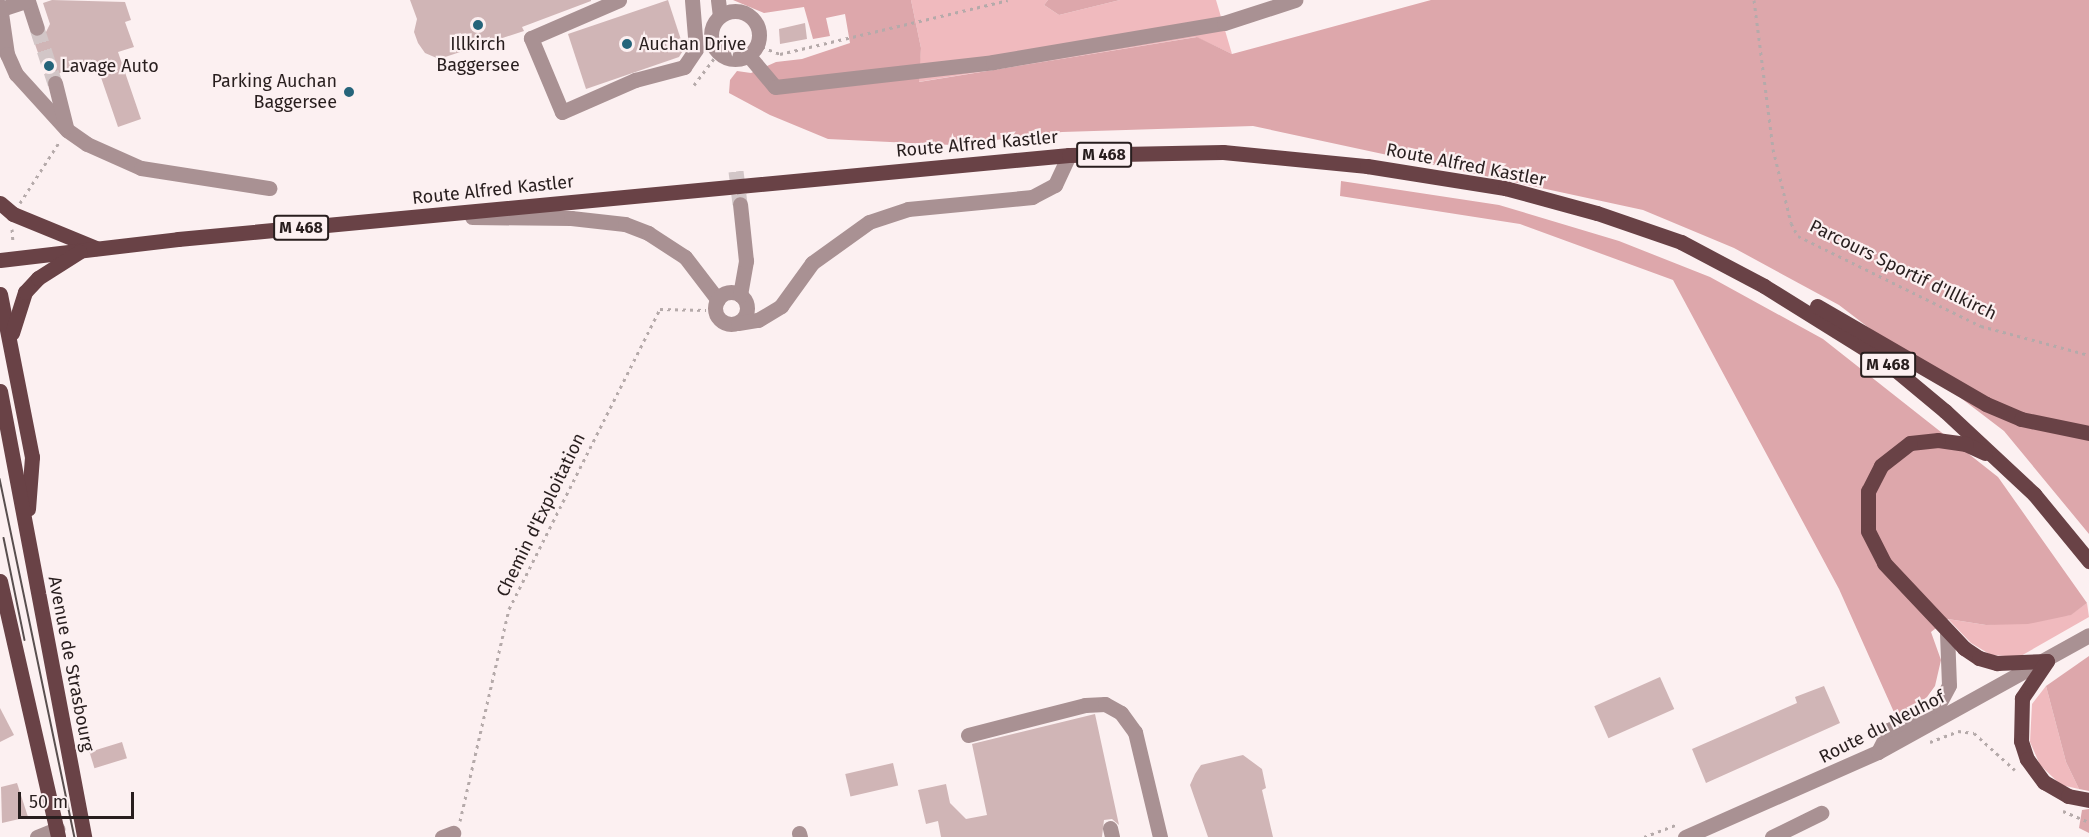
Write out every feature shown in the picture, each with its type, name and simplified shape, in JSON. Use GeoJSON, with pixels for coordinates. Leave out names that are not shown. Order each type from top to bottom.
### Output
{"type":"FeatureCollection","features":[{"type":"Feature","properties":{"kind":"main road","name":"Route Alfred Kastler"},"geometry":{"type":"LineString","coordinates":[[0,260],[88,249],[1069,155],[1223,152],[1367,166],[1505,188],[1681,242],[1764,286],[1886,362],[2000,460],[2089,561]]}},
{"type":"Feature","properties":{"kind":"main road"},"geometry":{"type":"LineString","coordinates":[[0,204],[13,214],[88,249]]}},
{"type":"Feature","properties":{"kind":"main road"},"geometry":{"type":"LineString","coordinates":[[11,345],[15,313],[25,292],[38,278],[88,249]]}},
{"type":"Feature","properties":{"kind":"main road"},"geometry":{"type":"LineString","coordinates":[[1764,286],[1835,315],[1986,404],[2021,419],[2089,433]]}},
{"type":"Feature","properties":{"kind":"main road","name":"Avenue de Strasbourg"},"geometry":{"type":"LineString","coordinates":[[0,294],[32,458],[27,533]]}},
{"type":"Feature","properties":{"kind":"main road","name":"Avenue de Strasbourg"},"geometry":{"type":"LineString","coordinates":[[0,391],[84,837]]}},
{"type":"Feature","properties":{"kind":"main road"},"geometry":{"type":"LineString","coordinates":[[2000,460],[1966,444],[1938,440],[1910,443],[1881,466],[1868,491],[1868,531],[1884,563],[1947,633],[1979,658],[2010,664],[2047,662]]}},
{"type":"Feature","properties":{"kind":"main road"},"geometry":{"type":"LineString","coordinates":[[0,581],[58,833]]}},
{"type":"Feature","properties":{"kind":"main road"},"geometry":{"type":"LineString","coordinates":[[2047,662],[2022,698],[2021,741],[2027,759],[2044,782],[2068,796],[2089,800]]}},
{"type":"Feature","properties":{"kind":"street"},"geometry":{"type":"LineString","coordinates":[[37,28],[28,0],[0,8],[7,54],[16,74],[67,130],[87,144],[141,168],[269,188]]}},
{"type":"Feature","properties":{"kind":"street"},"geometry":{"type":"LineString","coordinates":[[619,0],[531,38],[562,112],[635,80],[684,67],[693,58],[696,49],[692,0]]}},
{"type":"Feature","properties":{"kind":"street"},"geometry":{"type":"LineString","coordinates":[[718,0],[720,16]]}},
{"type":"Feature","properties":{"kind":"street"},"geometry":{"type":"LineString","coordinates":[[754,50],[733,60],[718,53],[711,30],[720,16],[735,11],[750,16],[759,30],[754,50],[775,87],[993,62],[1201,27],[1295,0]]}},
{"type":"Feature","properties":{"kind":"street"},"geometry":{"type":"LineString","coordinates":[[55,83],[67,130]]}},
{"type":"Feature","properties":{"kind":"street"},"geometry":{"type":"LineString","coordinates":[[424,216],[571,218],[625,224],[648,233],[685,257],[717,306],[724,323],[738,323],[758,320],[781,306],[812,263],[869,222],[908,209],[1032,197],[1055,185],[1069,155]]}},
{"type":"Feature","properties":{"kind":"street"},"geometry":{"type":"LineString","coordinates":[[738,323],[747,312],[740,295],[746,261],[740,204]]}},
{"type":"Feature","properties":{"kind":"street"},"geometry":{"type":"LineString","coordinates":[[717,306],[726,293],[740,295]]}},
{"type":"Feature","properties":{"kind":"street"},"geometry":{"type":"LineString","coordinates":[[1878,752],[1889,730],[1939,704],[1949,685],[1947,633]]}},
{"type":"Feature","properties":{"kind":"street","name":"Route du Neuhof"},"geometry":{"type":"LineString","coordinates":[[1685,837],[1878,752],[2047,662],[2089,635]]}},
{"type":"Feature","properties":{"kind":"street"},"geometry":{"type":"LineString","coordinates":[[968,735],[1085,705],[1105,704],[1121,713],[1135,732],[1160,837]]}},
{"type":"Feature","properties":{"kind":"street"},"geometry":{"type":"LineString","coordinates":[[1772,837],[1821,813]]}},
{"type":"Feature","properties":{"kind":"street"},"geometry":{"type":"LineString","coordinates":[[37,837],[58,833]]}},
{"type":"Feature","properties":{"kind":"path"},"geometry":{"type":"LineString","coordinates":[[754,50],[780,54],[1008,0]]}},
{"type":"Feature","properties":{"kind":"path","name":"Parcours Sportif d'Illkirch"},"geometry":{"type":"LineString","coordinates":[[1754,0],[1773,149],[1791,223],[1798,236],[1981,326],[2089,355]]}},
{"type":"Feature","properties":{"kind":"path"},"geometry":{"type":"LineString","coordinates":[[694,86],[718,53]]}},
{"type":"Feature","properties":{"kind":"path","name":"Chemin d'Exploitation"},"geometry":{"type":"LineString","coordinates":[[448,835],[459,823],[509,609],[629,369],[660,309],[717,306]]}},
{"type":"Feature","properties":{"kind":"path"},"geometry":{"type":"LineString","coordinates":[[1928,743],[1958,731],[1974,733],[2019,775]]}},
{"type":"Feature","properties":{"kind":"path"},"geometry":{"type":"LineString","coordinates":[[2053,804],[2071,817],[2089,822]]}},
{"type":"Feature","properties":{"kind":"shaded area"},"geometry":{"type":"Polygon","coordinates":[[[733,0],[911,0],[921,48],[919,82],[1197,37],[1232,54],[1431,0],[2089,0],[2089,534],[2004,431],[1839,305],[1734,248],[1643,210],[1253,126],[1062,132],[952,145],[828,139],[770,115],[729,93],[730,80],[737,71],[751,73],[776,62],[802,59],[850,43],[845,14],[826,18],[830,36],[813,39],[804,7],[764,13],[733,0]]]}},
{"type":"Feature","properties":{"kind":"shaded area"},"geometry":{"type":"Polygon","coordinates":[[[911,0],[1048,0],[1044,5],[1059,15],[1120,0],[1216,0],[1232,54],[1196,37],[918,82],[921,48],[911,0]]]}},
{"type":"Feature","properties":{"kind":"shaded area"},"geometry":{"type":"Polygon","coordinates":[[[1048,0],[1120,0],[1059,15],[1044,5],[1048,0]]]}},
{"type":"Feature","properties":{"kind":"shaded area"},"geometry":{"type":"Polygon","coordinates":[[[1341,181],[1499,205],[1619,241],[1710,277],[1823,339],[1998,477],[2087,603],[2071,615],[2028,624],[1986,625],[1948,619],[1931,632],[1941,660],[1935,686],[1927,697],[1897,719],[1839,589],[1673,280],[1520,224],[1340,196],[1341,181]]]}},
{"type":"Feature","properties":{"kind":"shaded area"},"geometry":{"type":"Polygon","coordinates":[[[2087,603],[2089,617],[2019,657],[1991,655],[1971,643],[1948,619],[1986,625],[2070,615],[2087,603]]]}},
{"type":"Feature","properties":{"kind":"shaded area"},"geometry":{"type":"Polygon","coordinates":[[[2089,656],[2089,791],[2079,789],[2066,762],[2046,686],[2089,656]]]}},
{"type":"Feature","properties":{"kind":"shaded area"},"geometry":{"type":"Polygon","coordinates":[[[2046,686],[2066,762],[2079,789],[2061,785],[2040,765],[2030,742],[2032,704],[2046,686]]]}},
{"type":"Feature","properties":{"kind":"shaded area"},"geometry":{"type":"Polygon","coordinates":[[[2089,809],[2089,833],[2079,828],[2082,810],[2089,809]]]}},
{"type":"Feature","properties":{"kind":"building"},"geometry":{"type":"Polygon","coordinates":[[[52,0],[125,2],[131,20],[125,22],[134,47],[118,52],[141,119],[118,127],[95,60],[47,78],[32,36],[45,34],[50,24],[43,3],[52,0]]]}},
{"type":"Feature","properties":{"kind":"building","name":"Illkirch Baggersee"},"geometry":{"type":"Polygon","coordinates":[[[410,0],[591,1],[522,27],[524,31],[439,59],[425,53],[418,43],[414,32],[417,19],[410,0]]]}},
{"type":"Feature","properties":{"kind":"building","name":"Auchan Drive"},"geometry":{"type":"Polygon","coordinates":[[[668,0],[684,49],[679,57],[586,89],[568,34],[668,0]]]}},
{"type":"Feature","properties":{"kind":"building"},"geometry":{"type":"Polygon","coordinates":[[[805,23],[807,39],[780,44],[779,29],[805,23]]]}},
{"type":"Feature","properties":{"kind":"building"},"geometry":{"type":"Polygon","coordinates":[[[1660,677],[1674,709],[1608,738],[1594,706],[1660,677]]]}},
{"type":"Feature","properties":{"kind":"building"},"geometry":{"type":"Polygon","coordinates":[[[1824,686],[1840,723],[1706,783],[1692,749],[1797,703],[1795,697],[1824,686]]]}},
{"type":"Feature","properties":{"kind":"building"},"geometry":{"type":"Polygon","coordinates":[[[0,708],[14,735],[0,742],[0,708]]]}},
{"type":"Feature","properties":{"kind":"building"},"geometry":{"type":"Polygon","coordinates":[[[1095,714],[1119,825],[1112,819],[1104,820],[1102,837],[941,837],[938,821],[926,824],[918,790],[946,784],[950,803],[966,819],[987,815],[972,744],[1095,714]]]}},
{"type":"Feature","properties":{"kind":"building"},"geometry":{"type":"Polygon","coordinates":[[[122,742],[127,758],[94,768],[89,752],[122,742]]]}},
{"type":"Feature","properties":{"kind":"building"},"geometry":{"type":"Polygon","coordinates":[[[1243,755],[1262,769],[1266,788],[1262,790],[1273,837],[1208,837],[1190,785],[1201,765],[1243,755]]]}},
{"type":"Feature","properties":{"kind":"building"},"geometry":{"type":"Polygon","coordinates":[[[893,763],[898,785],[850,796],[845,774],[893,763]]]}},
{"type":"Feature","properties":{"kind":"building"},"geometry":{"type":"Polygon","coordinates":[[[17,783],[28,817],[2,823],[1,787],[17,783]]]}},
{"type":"Feature","properties":{"kind":"tunnel"},"geometry":{"type":"LineString","coordinates":[[37,28],[55,83]]}},
{"type":"Feature","properties":{"kind":"tunnel"},"geometry":{"type":"LineString","coordinates":[[736,171],[740,204]]}},
{"type":"Feature","properties":{"kind":"tram line"},"geometry":{"type":"LineString","coordinates":[[0,479],[75,837]]}},
{"type":"Feature","properties":{"kind":"tram line"},"geometry":{"type":"LineString","coordinates":[[4,538],[25,640]]}},
{"type":"Feature","properties":{"kind":"place","name":"Illkirch Baggersee"},"geometry":{"type":"Point","coordinates":[478,25]}},
{"type":"Feature","properties":{"kind":"place","name":"Auchan Drive"},"geometry":{"type":"Point","coordinates":[627,44]}},
{"type":"Feature","properties":{"kind":"place","name":"Lavage Auto"},"geometry":{"type":"Point","coordinates":[49,66]}},
{"type":"Feature","properties":{"kind":"place","name":"Parking Auchan Baggersee"},"geometry":{"type":"Point","coordinates":[349,92]}}]}
